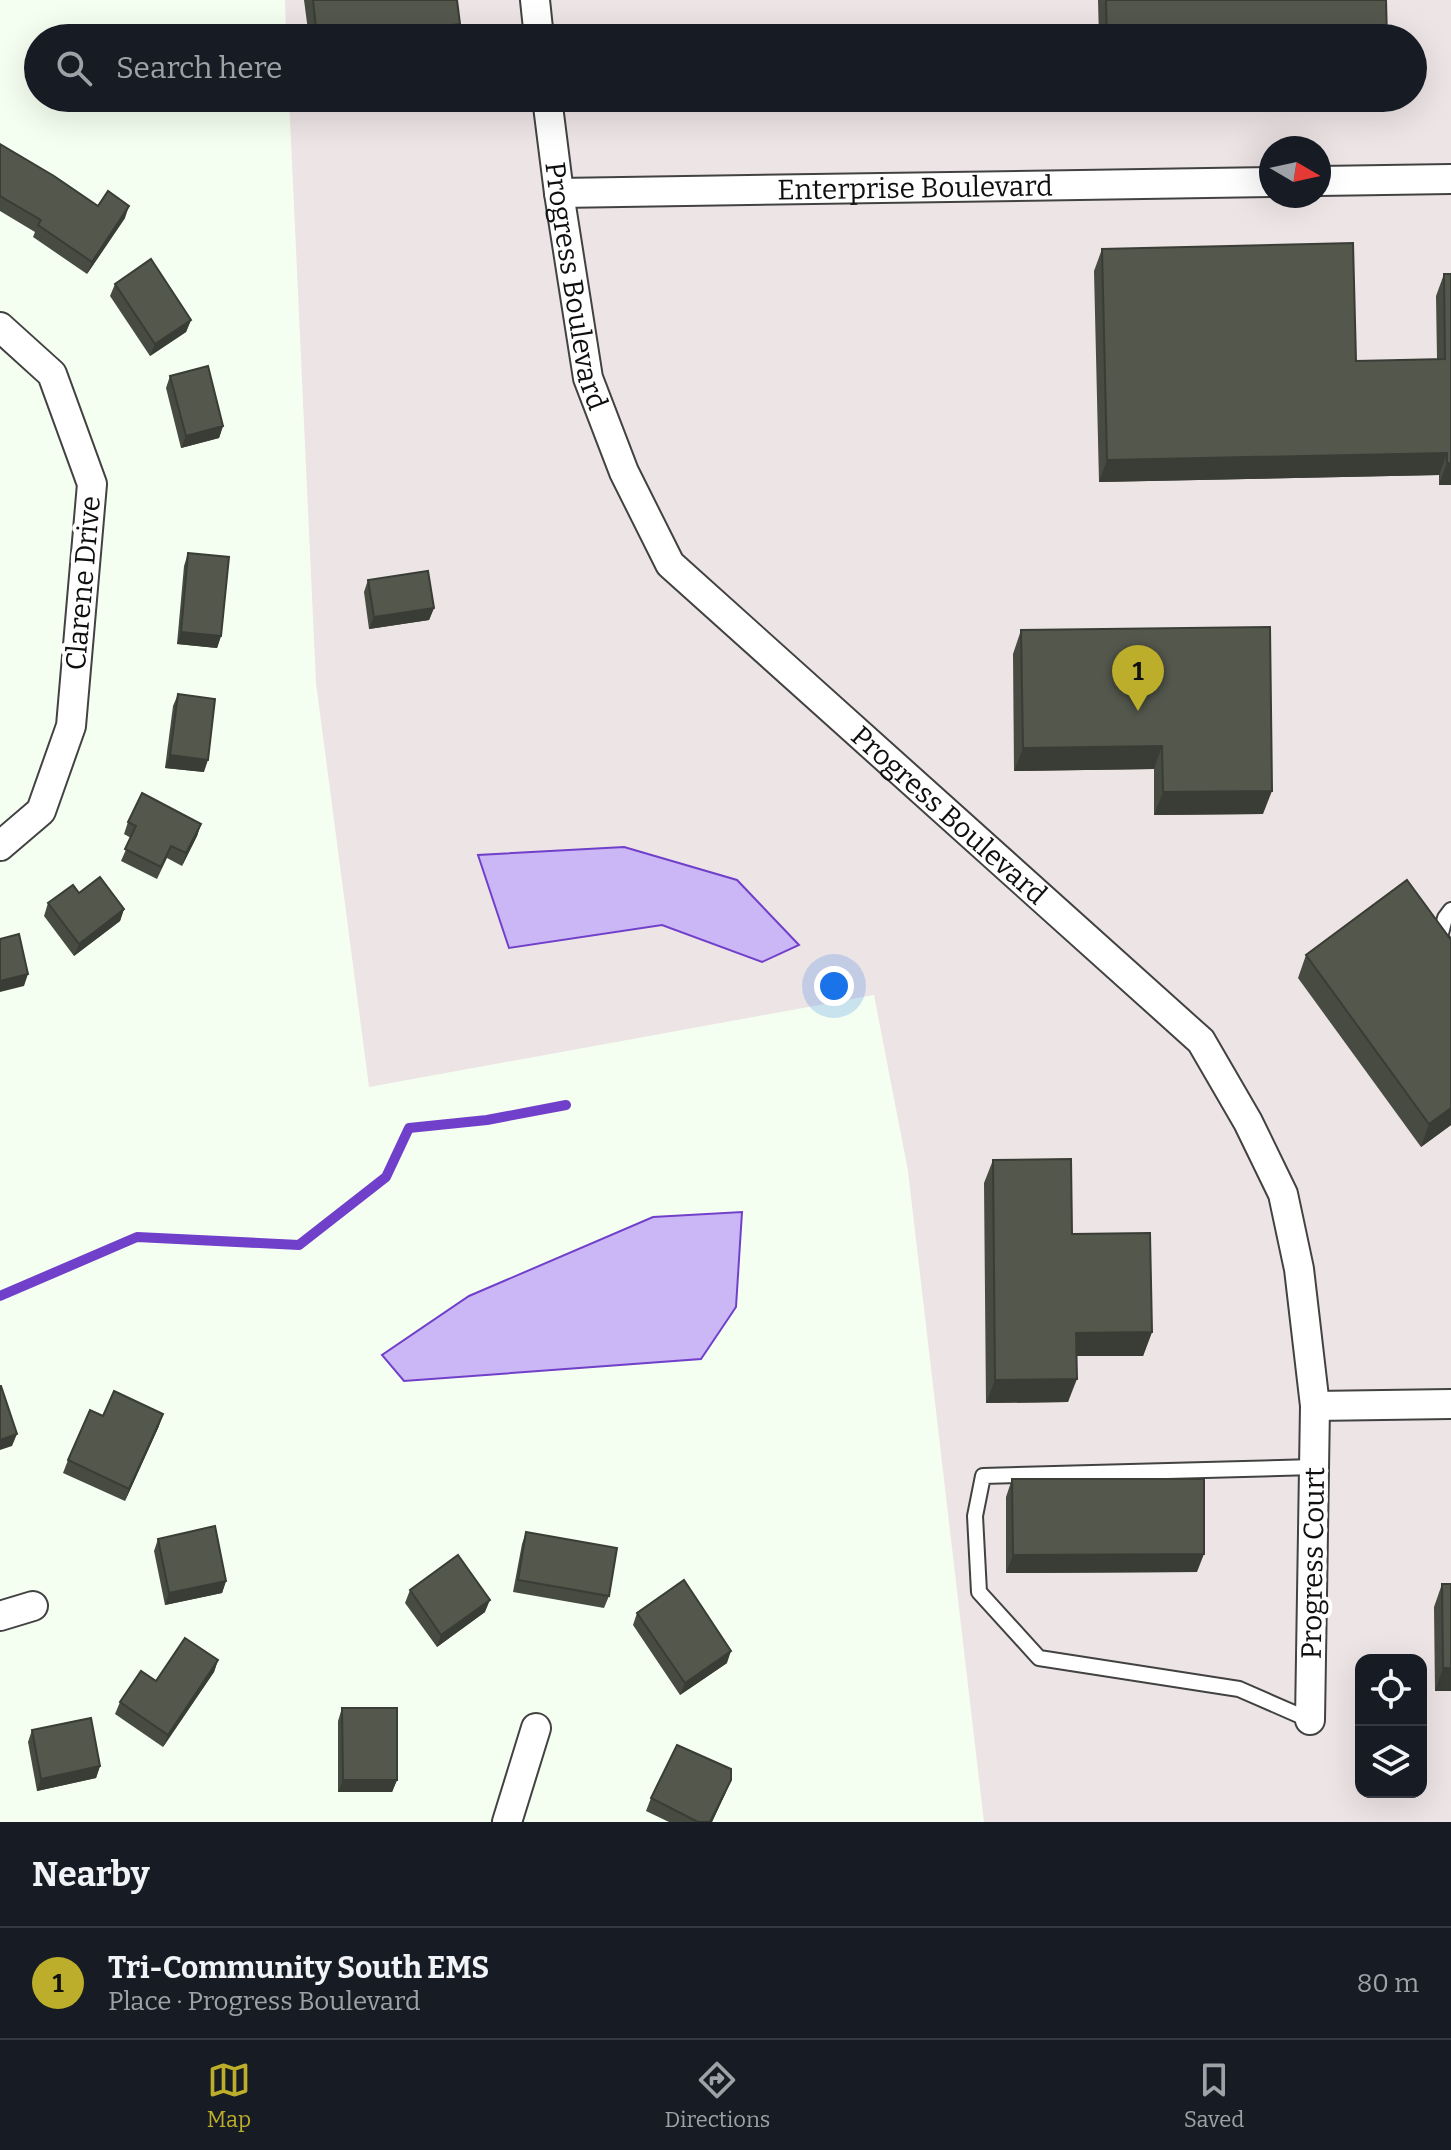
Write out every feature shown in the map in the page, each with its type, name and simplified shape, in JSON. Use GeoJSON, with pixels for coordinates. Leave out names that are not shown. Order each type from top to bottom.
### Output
{"type":"FeatureCollection","features":[{"type":"Feature","properties":{"kind":"street"},"geometry":{"type":"LineString","coordinates":[[535,0],[538,24]]}},
{"type":"Feature","properties":{"kind":"street","name":"Progress Boulevard"},"geometry":{"type":"LineString","coordinates":[[549,112],[588,378],[624,472],[670,564],[1201,1041],[1248,1122],[1283,1194],[1299,1269],[1315,1406]]}},
{"type":"Feature","properties":{"kind":"street"},"geometry":{"type":"LineString","coordinates":[[1331,181],[1451,179]]}},
{"type":"Feature","properties":{"kind":"street","name":"Enterprise Boulevard"},"geometry":{"type":"LineString","coordinates":[[559,193],[1259,182]]}},
{"type":"Feature","properties":{"kind":"street","name":"Clarene Drive"},"geometry":{"type":"LineString","coordinates":[[0,327],[52,374],[92,484],[71,726],[41,811],[0,846]]}},
{"type":"Feature","properties":{"kind":"street"},"geometry":{"type":"LineString","coordinates":[[1315,1406],[1451,1404]]}},
{"type":"Feature","properties":{"kind":"street","name":"Progress Court"},"geometry":{"type":"LineString","coordinates":[[1310,1720],[1315,1406]]}},
{"type":"Feature","properties":{"kind":"street"},"geometry":{"type":"LineString","coordinates":[[0,1616],[33,1606]]}},
{"type":"Feature","properties":{"kind":"street"},"geometry":{"type":"LineString","coordinates":[[507,1822],[536,1728]]}},
{"type":"Feature","properties":{"kind":"lane"},"geometry":{"type":"LineString","coordinates":[[1451,910],[1445,918],[1440,937],[1451,953]]}},
{"type":"Feature","properties":{"kind":"lane"},"geometry":{"type":"LineString","coordinates":[[1310,1720],[1239,1689],[1039,1658],[979,1592],[975,1516],[983,1476],[1314,1467]]}},
{"type":"Feature","properties":{"kind":"shaded area"},"geometry":{"type":"Polygon","coordinates":[[[285,0],[1451,0],[1451,1822],[984,1822],[908,1171],[874,995],[369,1087],[316,683],[290,112],[1427,112],[1427,24],[286,24],[285,0]]]}},
{"type":"Feature","properties":{"kind":"shaded area"},"geometry":{"type":"Polygon","coordinates":[[[624,847],[737,880],[799,945],[762,962],[662,925],[509,948],[478,855],[624,847]]]}},
{"type":"Feature","properties":{"kind":"shaded area"},"geometry":{"type":"Polygon","coordinates":[[[742,1212],[736,1307],[701,1359],[404,1381],[382,1355],[469,1296],[653,1217],[742,1212]]]}},
{"type":"Feature","properties":{"kind":"building"},"geometry":{"type":"Polygon","coordinates":[[[313,0],[457,0],[460,24],[316,24],[313,0]]]}},
{"type":"Feature","properties":{"kind":"building"},"geometry":{"type":"Polygon","coordinates":[[[1106,0],[1386,0],[1387,24],[1107,24],[1106,0]]]}},
{"type":"Feature","properties":{"kind":"building"},"geometry":{"type":"Polygon","coordinates":[[[0,144],[98,206],[108,191],[129,206],[92,262],[38,225],[41,220],[0,196],[0,144]]]}},
{"type":"Feature","properties":{"kind":"building"},"geometry":{"type":"Polygon","coordinates":[[[1353,243],[1356,361],[1445,359],[1444,274],[1451,274],[1451,463],[1447,463],[1447,453],[1107,460],[1102,249],[1353,243]]]}},
{"type":"Feature","properties":{"kind":"building"},"geometry":{"type":"Polygon","coordinates":[[[151,259],[191,320],[155,344],[115,284],[151,259]]]}},
{"type":"Feature","properties":{"kind":"building"},"geometry":{"type":"Polygon","coordinates":[[[208,366],[223,426],[186,436],[170,376],[208,366]]]}},
{"type":"Feature","properties":{"kind":"building"},"geometry":{"type":"Polygon","coordinates":[[[188,553],[229,557],[221,636],[181,632],[188,553]]]}},
{"type":"Feature","properties":{"kind":"building"},"geometry":{"type":"Polygon","coordinates":[[[428,571],[434,608],[374,617],[368,580],[428,571]]]}},
{"type":"Feature","properties":{"kind":"building"},"geometry":{"type":"Polygon","coordinates":[[[1270,627],[1272,791],[1163,792],[1162,746],[1023,748],[1021,630],[1270,627]]]}},
{"type":"Feature","properties":{"kind":"building"},"geometry":{"type":"Polygon","coordinates":[[[178,694],[215,699],[208,760],[170,755],[178,694]]]}},
{"type":"Feature","properties":{"kind":"building"},"geometry":{"type":"Polygon","coordinates":[[[142,793],[201,824],[186,853],[171,846],[161,867],[125,849],[136,826],[128,822],[142,793]]]}},
{"type":"Feature","properties":{"kind":"building"},"geometry":{"type":"Polygon","coordinates":[[[100,877],[124,909],[79,944],[48,903],[73,885],[79,893],[100,877]]]}},
{"type":"Feature","properties":{"kind":"building"},"geometry":{"type":"Polygon","coordinates":[[[1407,880],[1451,940],[1451,1108],[1429,1124],[1306,955],[1407,880]]]}},
{"type":"Feature","properties":{"kind":"building"},"geometry":{"type":"Polygon","coordinates":[[[19,934],[28,974],[0,981],[0,939],[19,934]]]}},
{"type":"Feature","properties":{"kind":"building"},"geometry":{"type":"Polygon","coordinates":[[[1071,1159],[1072,1234],[1150,1233],[1152,1332],[1076,1333],[1077,1379],[995,1380],[993,1160],[1071,1159]]]}},
{"type":"Feature","properties":{"kind":"building"},"geometry":{"type":"Polygon","coordinates":[[[0,1386],[17,1434],[0,1440],[0,1386]]]}},
{"type":"Feature","properties":{"kind":"building"},"geometry":{"type":"Polygon","coordinates":[[[114,1391],[163,1414],[129,1489],[68,1460],[90,1410],[103,1416],[114,1391]]]}},
{"type":"Feature","properties":{"kind":"building"},"geometry":{"type":"Polygon","coordinates":[[[1012,1479],[1204,1479],[1204,1554],[1013,1555],[1012,1479]]]}},
{"type":"Feature","properties":{"kind":"building"},"geometry":{"type":"Polygon","coordinates":[[[215,1526],[226,1581],[169,1593],[158,1539],[215,1526]]]}},
{"type":"Feature","properties":{"kind":"building"},"geometry":{"type":"Polygon","coordinates":[[[526,1532],[617,1548],[609,1596],[518,1580],[526,1532]]]}},
{"type":"Feature","properties":{"kind":"building"},"geometry":{"type":"Polygon","coordinates":[[[458,1555],[490,1600],[441,1635],[410,1590],[458,1555]]]}},
{"type":"Feature","properties":{"kind":"building"},"geometry":{"type":"Polygon","coordinates":[[[684,1580],[731,1651],[685,1683],[637,1613],[684,1580]]]}},
{"type":"Feature","properties":{"kind":"building"},"geometry":{"type":"Polygon","coordinates":[[[1442,1584],[1451,1584],[1451,1668],[1443,1668],[1442,1584]]]}},
{"type":"Feature","properties":{"kind":"building"},"geometry":{"type":"Polygon","coordinates":[[[185,1638],[218,1660],[168,1735],[120,1702],[141,1671],[156,1681],[185,1638]]]}},
{"type":"Feature","properties":{"kind":"building"},"geometry":{"type":"Polygon","coordinates":[[[342,1708],[397,1708],[397,1780],[343,1780],[342,1708]]]}},
{"type":"Feature","properties":{"kind":"building"},"geometry":{"type":"Polygon","coordinates":[[[91,1718],[100,1766],[41,1779],[32,1730],[91,1718]]]}},
{"type":"Feature","properties":{"kind":"building"},"geometry":{"type":"Polygon","coordinates":[[[677,1745],[731,1769],[731,1780],[710,1822],[698,1822],[651,1798],[677,1745]]]}},
{"type":"Feature","properties":{"kind":"waterway"},"geometry":{"type":"LineString","coordinates":[[0,1296],[137,1237],[299,1245],[386,1177],[409,1128],[487,1120],[566,1105]]}},
{"type":"Feature","properties":{"kind":"place","name":"Tri-Community South EMS"},"geometry":{"type":"Point","coordinates":[1138,711]}}]}
